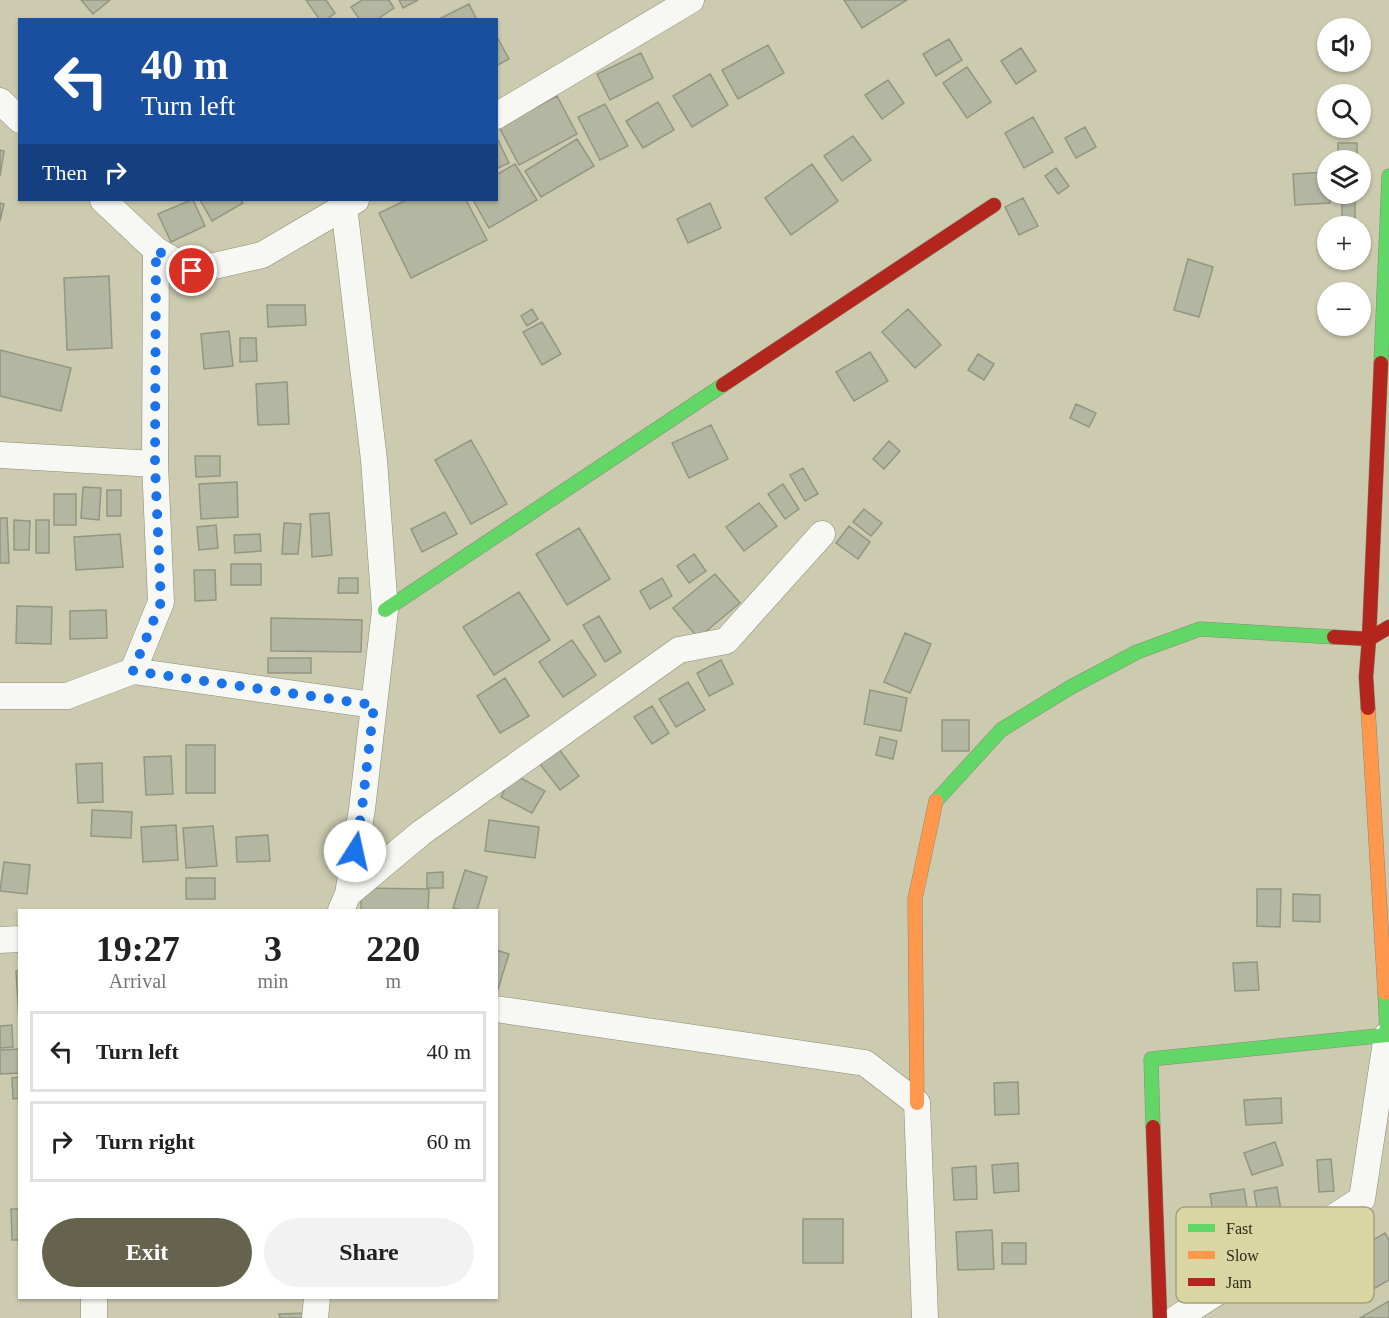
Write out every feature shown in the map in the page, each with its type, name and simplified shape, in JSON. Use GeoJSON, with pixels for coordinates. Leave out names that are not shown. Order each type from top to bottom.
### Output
{"type":"FeatureCollection","features":[{"type":"Feature","properties":{"kind":"street"},"geometry":{"type":"LineString","coordinates":[[498,115],[691,0]]}},
{"type":"Feature","properties":{"kind":"street"},"geometry":{"type":"LineString","coordinates":[[0,101],[18,118]]}},
{"type":"Feature","properties":{"kind":"street"},"geometry":{"type":"LineString","coordinates":[[1350,1207],[1362,1199],[1388,1035],[1366,677],[1389,176]]}},
{"type":"Feature","properties":{"kind":"street"},"geometry":{"type":"LineString","coordinates":[[104,201],[156,250],[192,271],[262,255],[350,203],[374,460],[385,610],[362,808],[344,902]]}},
{"type":"Feature","properties":{"kind":"street"},"geometry":{"type":"LineString","coordinates":[[385,610],[994,205]]}},
{"type":"Feature","properties":{"kind":"street"},"geometry":{"type":"LineString","coordinates":[[133,671],[161,602],[155,465],[156,250]]}},
{"type":"Feature","properties":{"kind":"street"},"geometry":{"type":"LineString","coordinates":[[0,455],[155,465]]}},
{"type":"Feature","properties":{"kind":"street"},"geometry":{"type":"LineString","coordinates":[[344,902],[421,833],[679,650],[726,641],[822,534]]}},
{"type":"Feature","properties":{"kind":"street"},"geometry":{"type":"LineString","coordinates":[[925,1318],[917,1103],[915,899],[936,801],[1000,730],[1071,687],[1137,652],[1200,629],[1369,639],[1389,626]]}},
{"type":"Feature","properties":{"kind":"street"},"geometry":{"type":"LineString","coordinates":[[0,696],[67,696],[133,671],[374,705]]}},
{"type":"Feature","properties":{"kind":"street"},"geometry":{"type":"LineString","coordinates":[[0,940],[18,939]]}},
{"type":"Feature","properties":{"kind":"street"},"geometry":{"type":"LineString","coordinates":[[498,1009],[865,1063],[917,1103]]}},
{"type":"Feature","properties":{"kind":"street"},"geometry":{"type":"LineString","coordinates":[[1160,1318],[1151,1059],[1388,1035]]}},
{"type":"Feature","properties":{"kind":"street"},"geometry":{"type":"LineString","coordinates":[[94,1299],[94,1318]]}},
{"type":"Feature","properties":{"kind":"street"},"geometry":{"type":"LineString","coordinates":[[315,1318],[317,1299]]}},
{"type":"Feature","properties":{"kind":"street"},"geometry":{"type":"LineString","coordinates":[[1177,1318],[1200,1303]]}},
{"type":"Feature","properties":{"kind":"building"},"geometry":{"type":"Polygon","coordinates":[[[81,0],[110,0],[93,14],[81,0]]]}},
{"type":"Feature","properties":{"kind":"building"},"geometry":{"type":"Polygon","coordinates":[[[306,0],[326,0],[335,13],[329,18],[319,18],[306,0]]]}},
{"type":"Feature","properties":{"kind":"building"},"geometry":{"type":"Polygon","coordinates":[[[362,0],[389,0],[394,8],[379,18],[359,18],[351,7],[362,0]]]}},
{"type":"Feature","properties":{"kind":"building"},"geometry":{"type":"Polygon","coordinates":[[[399,0],[418,0],[403,8],[399,0]]]}},
{"type":"Feature","properties":{"kind":"building"},"geometry":{"type":"Polygon","coordinates":[[[844,0],[907,0],[862,28],[844,0]]]}},
{"type":"Feature","properties":{"kind":"building"},"geometry":{"type":"Polygon","coordinates":[[[469,4],[476,18],[441,18],[469,4]]]}},
{"type":"Feature","properties":{"kind":"building"},"geometry":{"type":"Polygon","coordinates":[[[498,39],[509,59],[498,65],[498,39]]]}},
{"type":"Feature","properties":{"kind":"building"},"geometry":{"type":"Polygon","coordinates":[[[949,39],[962,60],[936,76],[923,54],[949,39]]]}},
{"type":"Feature","properties":{"kind":"building"},"geometry":{"type":"Polygon","coordinates":[[[768,45],[784,73],[738,99],[722,70],[768,45]]]}},
{"type":"Feature","properties":{"kind":"building"},"geometry":{"type":"Polygon","coordinates":[[[1021,48],[1036,71],[1016,84],[1001,61],[1021,48]]]}},
{"type":"Feature","properties":{"kind":"building"},"geometry":{"type":"Polygon","coordinates":[[[641,53],[653,78],[610,100],[597,74],[641,53]]]}},
{"type":"Feature","properties":{"kind":"building"},"geometry":{"type":"Polygon","coordinates":[[[967,67],[991,102],[967,118],[943,83],[967,67]]]}},
{"type":"Feature","properties":{"kind":"building"},"geometry":{"type":"Polygon","coordinates":[[[710,74],[728,105],[692,127],[673,96],[710,74]]]}},
{"type":"Feature","properties":{"kind":"building"},"geometry":{"type":"Polygon","coordinates":[[[888,80],[904,103],[882,119],[865,95],[888,80]]]}},
{"type":"Feature","properties":{"kind":"building"},"geometry":{"type":"Polygon","coordinates":[[[557,96],[577,134],[519,165],[499,127],[557,96]]]}},
{"type":"Feature","properties":{"kind":"building"},"geometry":{"type":"Polygon","coordinates":[[[658,102],[674,130],[643,148],[626,121],[658,102]]]}},
{"type":"Feature","properties":{"kind":"building"},"geometry":{"type":"Polygon","coordinates":[[[605,104],[628,146],[600,160],[578,117],[605,104]]]}},
{"type":"Feature","properties":{"kind":"building"},"geometry":{"type":"Polygon","coordinates":[[[1033,117],[1053,152],[1024,168],[1005,133],[1033,117]]]}},
{"type":"Feature","properties":{"kind":"building"},"geometry":{"type":"Polygon","coordinates":[[[1085,127],[1096,147],[1076,158],[1065,138],[1085,127]]]}},
{"type":"Feature","properties":{"kind":"building"},"geometry":{"type":"Polygon","coordinates":[[[853,136],[871,160],[842,181],[824,156],[853,136]]]}},
{"type":"Feature","properties":{"kind":"building"},"geometry":{"type":"Polygon","coordinates":[[[577,139],[594,166],[541,197],[525,171],[577,139]]]}},
{"type":"Feature","properties":{"kind":"building"},"geometry":{"type":"Polygon","coordinates":[[[498,140],[509,163],[498,168],[498,140]]]}},
{"type":"Feature","properties":{"kind":"building"},"geometry":{"type":"Polygon","coordinates":[[[1338,143],[1357,143],[1357,150],[1338,150],[1338,143]]]}},
{"type":"Feature","properties":{"kind":"building"},"geometry":{"type":"Polygon","coordinates":[[[0,150],[4,151],[0,176],[0,150]]]}},
{"type":"Feature","properties":{"kind":"building"},"geometry":{"type":"Polygon","coordinates":[[[515,164],[537,200],[489,228],[474,201],[498,201],[498,174],[515,164]]]}},
{"type":"Feature","properties":{"kind":"building"},"geometry":{"type":"Polygon","coordinates":[[[812,164],[838,201],[791,235],[765,198],[812,164]]]}},
{"type":"Feature","properties":{"kind":"building"},"geometry":{"type":"Polygon","coordinates":[[[1056,168],[1069,186],[1058,194],[1045,176],[1056,168]]]}},
{"type":"Feature","properties":{"kind":"building"},"geometry":{"type":"Polygon","coordinates":[[[1317,173],[1317,204],[1295,205],[1293,174],[1317,173]]]}},
{"type":"Feature","properties":{"kind":"building"},"geometry":{"type":"Polygon","coordinates":[[[1023,198],[1038,226],[1019,235],[1005,207],[1023,198]]]}},
{"type":"Feature","properties":{"kind":"building"},"geometry":{"type":"Polygon","coordinates":[[[193,201],[205,226],[171,242],[158,214],[193,201]]]}},
{"type":"Feature","properties":{"kind":"building"},"geometry":{"type":"Polygon","coordinates":[[[201,201],[242,201],[243,203],[212,221],[201,201]]]}},
{"type":"Feature","properties":{"kind":"building"},"geometry":{"type":"Polygon","coordinates":[[[404,201],[467,201],[487,240],[411,278],[379,213],[404,201]]]}},
{"type":"Feature","properties":{"kind":"building"},"geometry":{"type":"Polygon","coordinates":[[[0,203],[4,204],[0,221],[0,203]]]}},
{"type":"Feature","properties":{"kind":"building"},"geometry":{"type":"Polygon","coordinates":[[[710,203],[721,228],[688,243],[677,219],[710,203]]]}},
{"type":"Feature","properties":{"kind":"building"},"geometry":{"type":"Polygon","coordinates":[[[1342,204],[1355,204],[1355,216],[1342,216],[1342,204]]]}},
{"type":"Feature","properties":{"kind":"building"},"geometry":{"type":"Polygon","coordinates":[[[1188,259],[1213,267],[1199,317],[1174,310],[1188,259]]]}},
{"type":"Feature","properties":{"kind":"building"},"geometry":{"type":"Polygon","coordinates":[[[109,276],[112,348],[67,350],[64,278],[109,276]]]}},
{"type":"Feature","properties":{"kind":"building"},"geometry":{"type":"Polygon","coordinates":[[[267,305],[305,305],[306,325],[268,327],[267,305]]]}},
{"type":"Feature","properties":{"kind":"building"},"geometry":{"type":"Polygon","coordinates":[[[532,309],[538,319],[527,326],[521,316],[532,309]]]}},
{"type":"Feature","properties":{"kind":"building"},"geometry":{"type":"Polygon","coordinates":[[[908,309],[941,345],[915,368],[882,332],[908,309]]]}},
{"type":"Feature","properties":{"kind":"building"},"geometry":{"type":"Polygon","coordinates":[[[542,322],[561,354],[542,365],[523,332],[542,322]]]}},
{"type":"Feature","properties":{"kind":"building"},"geometry":{"type":"Polygon","coordinates":[[[229,331],[233,366],[204,369],[201,334],[229,331]]]}},
{"type":"Feature","properties":{"kind":"building"},"geometry":{"type":"Polygon","coordinates":[[[240,338],[256,338],[257,361],[240,362],[240,338]]]}},
{"type":"Feature","properties":{"kind":"building"},"geometry":{"type":"Polygon","coordinates":[[[0,350],[71,368],[61,411],[0,396],[0,350]]]}},
{"type":"Feature","properties":{"kind":"building"},"geometry":{"type":"Polygon","coordinates":[[[870,352],[888,381],[854,401],[836,372],[870,352]]]}},
{"type":"Feature","properties":{"kind":"building"},"geometry":{"type":"Polygon","coordinates":[[[978,354],[994,364],[984,380],[968,370],[978,354]]]}},
{"type":"Feature","properties":{"kind":"building"},"geometry":{"type":"Polygon","coordinates":[[[287,382],[289,424],[258,425],[256,384],[287,382]]]}},
{"type":"Feature","properties":{"kind":"building"},"geometry":{"type":"Polygon","coordinates":[[[1076,404],[1096,413],[1089,427],[1070,418],[1076,404]]]}},
{"type":"Feature","properties":{"kind":"building"},"geometry":{"type":"Polygon","coordinates":[[[711,425],[728,459],[689,478],[672,443],[711,425]]]}},
{"type":"Feature","properties":{"kind":"building"},"geometry":{"type":"Polygon","coordinates":[[[471,440],[507,504],[471,524],[435,460],[471,440]]]}},
{"type":"Feature","properties":{"kind":"building"},"geometry":{"type":"Polygon","coordinates":[[[889,441],[900,451],[884,469],[873,459],[889,441]]]}},
{"type":"Feature","properties":{"kind":"building"},"geometry":{"type":"Polygon","coordinates":[[[195,456],[220,456],[220,476],[196,477],[195,456]]]}},
{"type":"Feature","properties":{"kind":"building"},"geometry":{"type":"Polygon","coordinates":[[[803,468],[818,494],[805,501],[790,475],[803,468]]]}},
{"type":"Feature","properties":{"kind":"building"},"geometry":{"type":"Polygon","coordinates":[[[237,482],[238,517],[201,519],[199,484],[237,482]]]}},
{"type":"Feature","properties":{"kind":"building"},"geometry":{"type":"Polygon","coordinates":[[[783,484],[799,509],[785,519],[768,494],[783,484]]]}},
{"type":"Feature","properties":{"kind":"building"},"geometry":{"type":"Polygon","coordinates":[[[83,487],[101,488],[99,520],[81,518],[83,487]]]}},
{"type":"Feature","properties":{"kind":"building"},"geometry":{"type":"Polygon","coordinates":[[[107,490],[121,490],[121,516],[107,516],[107,490]]]}},
{"type":"Feature","properties":{"kind":"building"},"geometry":{"type":"Polygon","coordinates":[[[54,494],[76,494],[76,525],[54,525],[54,494]]]}},
{"type":"Feature","properties":{"kind":"building"},"geometry":{"type":"Polygon","coordinates":[[[759,503],[777,526],[744,551],[726,527],[759,503]]]}},
{"type":"Feature","properties":{"kind":"building"},"geometry":{"type":"Polygon","coordinates":[[[864,509],[882,523],[871,536],[853,522],[864,509]]]}},
{"type":"Feature","properties":{"kind":"building"},"geometry":{"type":"Polygon","coordinates":[[[445,512],[457,534],[422,552],[411,529],[445,512]]]}},
{"type":"Feature","properties":{"kind":"building"},"geometry":{"type":"Polygon","coordinates":[[[329,513],[332,555],[312,557],[310,514],[329,513]]]}},
{"type":"Feature","properties":{"kind":"building"},"geometry":{"type":"Polygon","coordinates":[[[0,518],[7,518],[9,563],[0,563],[0,518]]]}},
{"type":"Feature","properties":{"kind":"building"},"geometry":{"type":"Polygon","coordinates":[[[14,520],[30,521],[29,550],[14,550],[14,520]]]}},
{"type":"Feature","properties":{"kind":"building"},"geometry":{"type":"Polygon","coordinates":[[[36,520],[49,520],[49,553],[36,553],[36,520]]]}},
{"type":"Feature","properties":{"kind":"building"},"geometry":{"type":"Polygon","coordinates":[[[284,523],[301,524],[298,554],[282,554],[284,523]]]}},
{"type":"Feature","properties":{"kind":"building"},"geometry":{"type":"Polygon","coordinates":[[[216,525],[218,548],[199,550],[197,527],[216,525]]]}},
{"type":"Feature","properties":{"kind":"building"},"geometry":{"type":"Polygon","coordinates":[[[849,526],[870,542],[858,559],[836,543],[849,526]]]}},
{"type":"Feature","properties":{"kind":"building"},"geometry":{"type":"Polygon","coordinates":[[[579,528],[610,579],[567,605],[536,554],[579,528]]]}},
{"type":"Feature","properties":{"kind":"building"},"geometry":{"type":"Polygon","coordinates":[[[120,534],[123,567],[76,570],[74,537],[120,534]]]}},
{"type":"Feature","properties":{"kind":"building"},"geometry":{"type":"Polygon","coordinates":[[[260,534],[261,551],[235,553],[234,535],[260,534]]]}},
{"type":"Feature","properties":{"kind":"building"},"geometry":{"type":"Polygon","coordinates":[[[694,554],[706,571],[689,583],[677,566],[694,554]]]}},
{"type":"Feature","properties":{"kind":"building"},"geometry":{"type":"Polygon","coordinates":[[[231,564],[261,564],[261,585],[231,585],[231,564]]]}},
{"type":"Feature","properties":{"kind":"building"},"geometry":{"type":"Polygon","coordinates":[[[194,570],[215,570],[216,600],[195,601],[194,570]]]}},
{"type":"Feature","properties":{"kind":"building"},"geometry":{"type":"Polygon","coordinates":[[[715,574],[740,603],[698,638],[673,608],[715,574]]]}},
{"type":"Feature","properties":{"kind":"building"},"geometry":{"type":"Polygon","coordinates":[[[339,578],[358,578],[358,593],[338,593],[339,578]]]}},
{"type":"Feature","properties":{"kind":"building"},"geometry":{"type":"Polygon","coordinates":[[[662,578],[672,596],[650,609],[640,591],[662,578]]]}},
{"type":"Feature","properties":{"kind":"building"},"geometry":{"type":"Polygon","coordinates":[[[519,592],[550,640],[494,675],[463,627],[519,592]]]}},
{"type":"Feature","properties":{"kind":"building"},"geometry":{"type":"Polygon","coordinates":[[[17,606],[52,607],[51,644],[16,643],[17,606]]]}},
{"type":"Feature","properties":{"kind":"building"},"geometry":{"type":"Polygon","coordinates":[[[106,610],[107,638],[70,639],[70,611],[106,610]]]}},
{"type":"Feature","properties":{"kind":"building"},"geometry":{"type":"Polygon","coordinates":[[[599,616],[621,652],[605,662],[583,625],[599,616]]]}},
{"type":"Feature","properties":{"kind":"building"},"geometry":{"type":"Polygon","coordinates":[[[271,618],[362,620],[361,652],[271,651],[271,618]]]}},
{"type":"Feature","properties":{"kind":"building"},"geometry":{"type":"Polygon","coordinates":[[[905,633],[931,644],[910,693],[884,682],[905,633]]]}},
{"type":"Feature","properties":{"kind":"building"},"geometry":{"type":"Polygon","coordinates":[[[572,640],[596,675],[563,697],[539,662],[572,640]]]}},
{"type":"Feature","properties":{"kind":"building"},"geometry":{"type":"Polygon","coordinates":[[[268,658],[311,658],[311,673],[268,673],[268,658]]]}},
{"type":"Feature","properties":{"kind":"building"},"geometry":{"type":"Polygon","coordinates":[[[721,660],[733,684],[709,696],[697,673],[721,660]]]}},
{"type":"Feature","properties":{"kind":"building"},"geometry":{"type":"Polygon","coordinates":[[[505,678],[529,716],[500,733],[477,696],[505,678]]]}},
{"type":"Feature","properties":{"kind":"building"},"geometry":{"type":"Polygon","coordinates":[[[688,682],[705,710],[676,727],[659,699],[688,682]]]}},
{"type":"Feature","properties":{"kind":"building"},"geometry":{"type":"Polygon","coordinates":[[[870,690],[907,698],[901,731],[864,724],[870,690]]]}},
{"type":"Feature","properties":{"kind":"building"},"geometry":{"type":"Polygon","coordinates":[[[652,706],[669,733],[652,744],[634,717],[652,706]]]}},
{"type":"Feature","properties":{"kind":"building"},"geometry":{"type":"Polygon","coordinates":[[[942,720],[969,720],[969,751],[942,751],[942,720]]]}},
{"type":"Feature","properties":{"kind":"building"},"geometry":{"type":"Polygon","coordinates":[[[880,737],[897,741],[893,759],[876,755],[880,737]]]}},
{"type":"Feature","properties":{"kind":"building"},"geometry":{"type":"Polygon","coordinates":[[[186,745],[215,745],[215,793],[186,793],[186,745]]]}},
{"type":"Feature","properties":{"kind":"building"},"geometry":{"type":"Polygon","coordinates":[[[558,748],[579,776],[560,790],[539,763],[558,748]]]}},
{"type":"Feature","properties":{"kind":"building"},"geometry":{"type":"Polygon","coordinates":[[[171,756],[173,794],[146,795],[144,757],[171,756]]]}},
{"type":"Feature","properties":{"kind":"building"},"geometry":{"type":"Polygon","coordinates":[[[102,763],[103,802],[78,803],[76,764],[102,763]]]}},
{"type":"Feature","properties":{"kind":"building"},"geometry":{"type":"Polygon","coordinates":[[[513,774],[545,791],[532,813],[501,797],[513,774]]]}},
{"type":"Feature","properties":{"kind":"building"},"geometry":{"type":"Polygon","coordinates":[[[92,810],[132,812],[131,838],[91,836],[92,810]]]}},
{"type":"Feature","properties":{"kind":"building"},"geometry":{"type":"Polygon","coordinates":[[[489,820],[539,827],[535,858],[485,851],[489,820]]]}},
{"type":"Feature","properties":{"kind":"building"},"geometry":{"type":"Polygon","coordinates":[[[176,825],[178,860],[143,862],[141,827],[176,825]]]}},
{"type":"Feature","properties":{"kind":"building"},"geometry":{"type":"Polygon","coordinates":[[[213,826],[217,866],[186,868],[183,828],[213,826]]]}},
{"type":"Feature","properties":{"kind":"building"},"geometry":{"type":"Polygon","coordinates":[[[268,835],[270,861],[237,862],[236,837],[268,835]]]}},
{"type":"Feature","properties":{"kind":"building"},"geometry":{"type":"Polygon","coordinates":[[[4,862],[30,865],[27,894],[0,891],[4,862]]]}},
{"type":"Feature","properties":{"kind":"building"},"geometry":{"type":"Polygon","coordinates":[[[465,870],[487,877],[477,909],[453,908],[465,870]]]}},
{"type":"Feature","properties":{"kind":"building"},"geometry":{"type":"Polygon","coordinates":[[[443,872],[443,888],[427,888],[427,873],[443,872]]]}},
{"type":"Feature","properties":{"kind":"building"},"geometry":{"type":"Polygon","coordinates":[[[186,878],[215,878],[215,899],[186,899],[186,878]]]}},
{"type":"Feature","properties":{"kind":"building"},"geometry":{"type":"Polygon","coordinates":[[[361,888],[429,889],[428,909],[361,909],[361,888]]]}},
{"type":"Feature","properties":{"kind":"building"},"geometry":{"type":"Polygon","coordinates":[[[1257,889],[1281,889],[1280,927],[1257,926],[1257,889]]]}},
{"type":"Feature","properties":{"kind":"building"},"geometry":{"type":"Polygon","coordinates":[[[1293,894],[1320,895],[1320,922],[1293,921],[1293,894]]]}},
{"type":"Feature","properties":{"kind":"building"},"geometry":{"type":"Polygon","coordinates":[[[498,951],[509,954],[498,989],[498,951]]]}},
{"type":"Feature","properties":{"kind":"building"},"geometry":{"type":"Polygon","coordinates":[[[1257,962],[1259,990],[1235,991],[1233,963],[1257,962]]]}},
{"type":"Feature","properties":{"kind":"building"},"geometry":{"type":"Polygon","coordinates":[[[18,970],[18,1004],[16,971],[18,970]]]}},
{"type":"Feature","properties":{"kind":"building"},"geometry":{"type":"Polygon","coordinates":[[[12,1025],[13,1047],[0,1048],[0,1026],[12,1025]]]}},
{"type":"Feature","properties":{"kind":"building"},"geometry":{"type":"Polygon","coordinates":[[[18,1049],[18,1073],[0,1074],[0,1050],[18,1049]]]}},
{"type":"Feature","properties":{"kind":"building"},"geometry":{"type":"Polygon","coordinates":[[[18,1077],[18,1098],[13,1099],[12,1078],[18,1077]]]}},
{"type":"Feature","properties":{"kind":"building"},"geometry":{"type":"Polygon","coordinates":[[[1018,1082],[1019,1114],[995,1115],[994,1083],[1018,1082]]]}},
{"type":"Feature","properties":{"kind":"building"},"geometry":{"type":"Polygon","coordinates":[[[1281,1098],[1282,1123],[1246,1125],[1244,1100],[1281,1098]]]}},
{"type":"Feature","properties":{"kind":"building"},"geometry":{"type":"Polygon","coordinates":[[[1275,1142],[1283,1165],[1252,1175],[1244,1153],[1275,1142]]]}},
{"type":"Feature","properties":{"kind":"building"},"geometry":{"type":"Polygon","coordinates":[[[1331,1159],[1334,1191],[1319,1192],[1317,1160],[1331,1159]]]}},
{"type":"Feature","properties":{"kind":"building"},"geometry":{"type":"Polygon","coordinates":[[[1018,1163],[1019,1191],[994,1193],[992,1165],[1018,1163]]]}},
{"type":"Feature","properties":{"kind":"building"},"geometry":{"type":"Polygon","coordinates":[[[976,1166],[977,1199],[954,1200],[952,1168],[976,1166]]]}},
{"type":"Feature","properties":{"kind":"building"},"geometry":{"type":"Polygon","coordinates":[[[1277,1187],[1280,1207],[1257,1207],[1254,1191],[1277,1187]]]}},
{"type":"Feature","properties":{"kind":"building"},"geometry":{"type":"Polygon","coordinates":[[[1244,1189],[1247,1207],[1212,1207],[1210,1194],[1244,1189]]]}},
{"type":"Feature","properties":{"kind":"building"},"geometry":{"type":"Polygon","coordinates":[[[11,1209],[18,1209],[18,1240],[12,1240],[11,1209]]]}},
{"type":"Feature","properties":{"kind":"building"},"geometry":{"type":"Polygon","coordinates":[[[803,1219],[843,1219],[843,1263],[803,1263],[803,1219]]]}},
{"type":"Feature","properties":{"kind":"building"},"geometry":{"type":"Polygon","coordinates":[[[992,1230],[994,1269],[958,1270],[956,1232],[992,1230]]]}},
{"type":"Feature","properties":{"kind":"building"},"geometry":{"type":"Polygon","coordinates":[[[1385,1233],[1389,1240],[1389,1280],[1375,1288],[1374,1286],[1374,1239],[1385,1233]]]}},
{"type":"Feature","properties":{"kind":"building"},"geometry":{"type":"Polygon","coordinates":[[[1002,1243],[1026,1243],[1026,1264],[1002,1264],[1002,1243]]]}},
{"type":"Feature","properties":{"kind":"building"},"geometry":{"type":"Polygon","coordinates":[[[1389,1301],[1389,1318],[1360,1318],[1389,1301]]]}},
{"type":"Feature","properties":{"kind":"building"},"geometry":{"type":"Polygon","coordinates":[[[310,1313],[310,1318],[280,1318],[279,1314],[310,1313]]]}},
{"type":"Feature","properties":{"kind":"traffic: fast"},"geometry":{"type":"LineString","coordinates":[[1381,363],[1389,176]]}},
{"type":"Feature","properties":{"kind":"traffic: fast"},"geometry":{"type":"LineString","coordinates":[[385,610],[723,385]]}},
{"type":"Feature","properties":{"kind":"traffic: fast"},"geometry":{"type":"LineString","coordinates":[[936,801],[1001,730],[1071,687],[1137,652],[1200,629],[1334,637]]}},
{"type":"Feature","properties":{"kind":"traffic: fast"},"geometry":{"type":"LineString","coordinates":[[1153,1127],[1151,1059],[1387,1035],[1385,993]]}},
{"type":"Feature","properties":{"kind":"traffic: slow"},"geometry":{"type":"LineString","coordinates":[[1368,708],[1385,993]]}},
{"type":"Feature","properties":{"kind":"traffic: slow"},"geometry":{"type":"LineString","coordinates":[[917,1103],[915,899],[936,801]]}},
{"type":"Feature","properties":{"kind":"traffic: jam"},"geometry":{"type":"LineString","coordinates":[[723,385],[994,205]]}},
{"type":"Feature","properties":{"kind":"traffic: jam"},"geometry":{"type":"LineString","coordinates":[[1334,637],[1369,639],[1381,363]]}},
{"type":"Feature","properties":{"kind":"traffic: jam"},"geometry":{"type":"LineString","coordinates":[[1368,708],[1366,677],[1369,639],[1389,627]]}},
{"type":"Feature","properties":{"kind":"traffic: jam"},"geometry":{"type":"LineString","coordinates":[[1153,1127],[1160,1318]]}},
{"type":"Feature","properties":{"kind":"route"},"geometry":{"type":"LineString","coordinates":[[192,271],[156,250],[155,465],[161,602],[133,671],[374,705],[355,851]]}}]}
